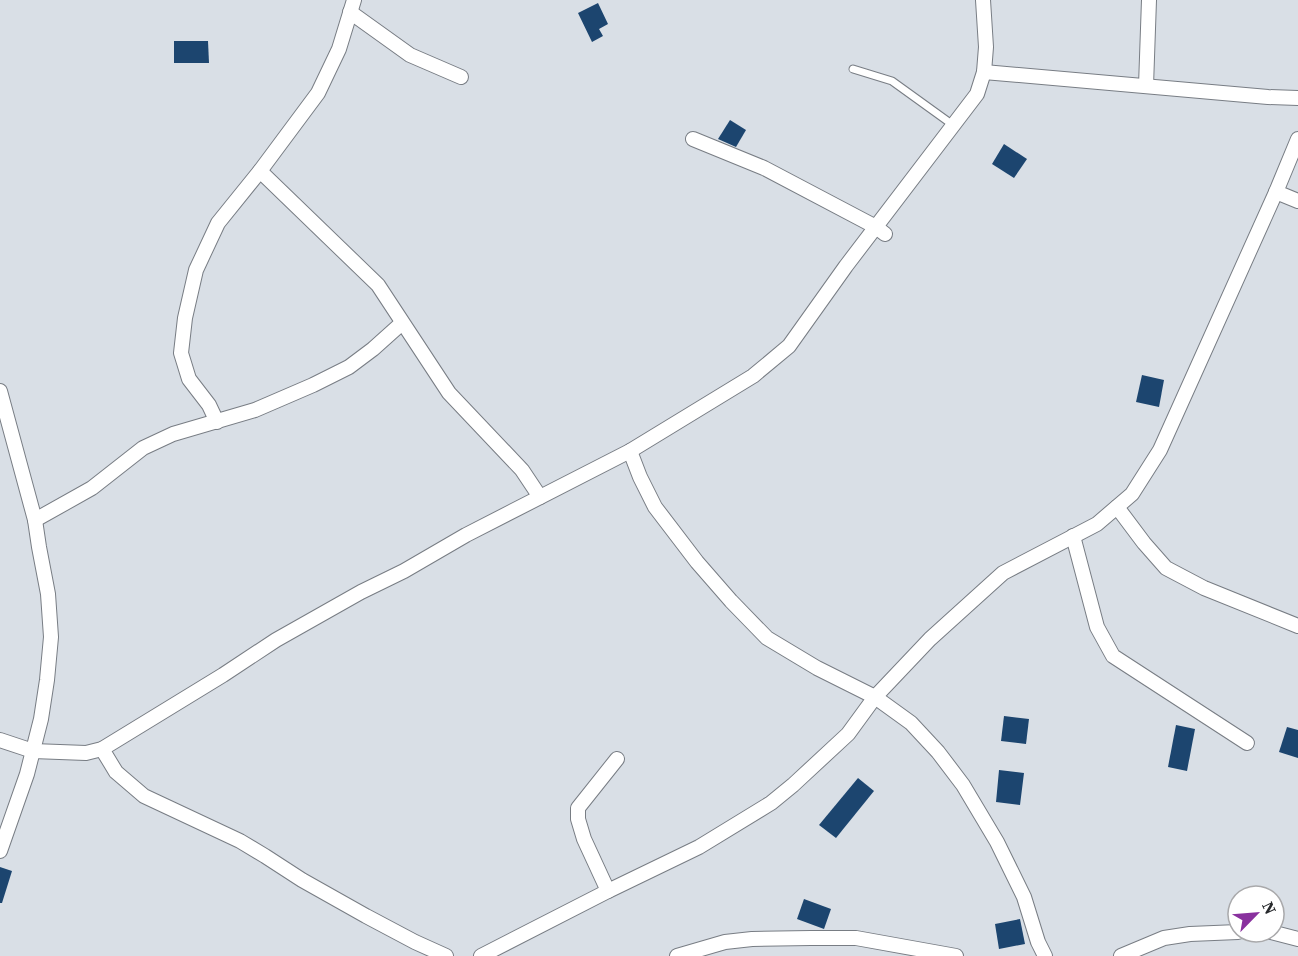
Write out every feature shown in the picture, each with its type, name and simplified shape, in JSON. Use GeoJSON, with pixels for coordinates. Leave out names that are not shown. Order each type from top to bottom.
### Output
{"type":"FeatureCollection","features":[{"type":"Feature","properties":{"kind":"street"},"geometry":{"type":"LineString","coordinates":[[0,740],[33,751],[86,753],[102,749],[276,640],[466,535],[630,451],[753,376],[789,346],[880,230],[976,94],[984,72],[986,47],[982,0]]}},
{"type":"Feature","properties":{"kind":"street"},"geometry":{"type":"LineString","coordinates":[[1146,86],[1149,0]]}},
{"type":"Feature","properties":{"kind":"street"},"geometry":{"type":"LineString","coordinates":[[217,422],[209,405],[189,379],[181,353],[185,318],[196,270],[218,223],[318,93],[339,49],[352,6],[410,55],[461,77]]}},
{"type":"Feature","properties":{"kind":"street"},"geometry":{"type":"LineString","coordinates":[[984,72],[1298,98]]}},
{"type":"Feature","properties":{"kind":"street"},"geometry":{"type":"LineString","coordinates":[[693,139],[764,168],[880,230]]}},
{"type":"Feature","properties":{"kind":"street"},"geometry":{"type":"LineString","coordinates":[[481,956],[699,847],[771,803],[848,734],[875,697],[930,639],[1003,573],[1097,524],[1132,494],[1160,450],[1298,139]]}},
{"type":"Feature","properties":{"kind":"street"},"geometry":{"type":"LineString","coordinates":[[260,171],[378,285],[449,393],[522,470],[540,497]]}},
{"type":"Feature","properties":{"kind":"street"},"geometry":{"type":"LineString","coordinates":[[1276,192],[1298,201]]}},
{"type":"Feature","properties":{"kind":"street"},"geometry":{"type":"LineString","coordinates":[[36,520],[92,488],[143,448],[173,434],[264,406],[349,367],[402,323]]}},
{"type":"Feature","properties":{"kind":"street"},"geometry":{"type":"LineString","coordinates":[[0,391],[36,520],[48,594],[51,637],[41,719],[27,774],[0,851]]}},
{"type":"Feature","properties":{"kind":"street"},"geometry":{"type":"LineString","coordinates":[[630,451],[655,507],[730,601],[767,638],[817,668],[875,697],[911,723],[938,753],[963,785],[997,842],[1024,897],[1044,956]]}},
{"type":"Feature","properties":{"kind":"street"},"geometry":{"type":"LineString","coordinates":[[1117,507],[1166,568],[1204,588],[1298,626]]}},
{"type":"Feature","properties":{"kind":"street"},"geometry":{"type":"LineString","coordinates":[[1072,537],[1097,627],[1113,656],[1247,743]]}},
{"type":"Feature","properties":{"kind":"street"},"geometry":{"type":"LineString","coordinates":[[102,749],[116,772],[144,796],[240,841],[302,880],[366,916],[446,956]]}},
{"type":"Feature","properties":{"kind":"street"},"geometry":{"type":"LineString","coordinates":[[608,891],[584,839],[578,819],[578,808],[617,759]]}},
{"type":"Feature","properties":{"kind":"street"},"geometry":{"type":"LineString","coordinates":[[1121,956],[1164,938],[1226,932]]}},
{"type":"Feature","properties":{"kind":"street"},"geometry":{"type":"LineString","coordinates":[[677,956],[725,942],[753,939],[856,938],[886,950],[956,956]]}},
{"type":"Feature","properties":{"kind":"lane"},"geometry":{"type":"LineString","coordinates":[[854,69],[892,81],[953,125]]}},
{"type":"Feature","properties":{"kind":"building"},"geometry":{"type":"Polygon","coordinates":[[[598,3],[608,24],[599,29],[603,36],[592,42],[578,13],[598,3]]]}},
{"type":"Feature","properties":{"kind":"building"},"geometry":{"type":"Polygon","coordinates":[[[174,41],[208,41],[209,63],[174,63],[174,41]]]}},
{"type":"Feature","properties":{"kind":"building"},"geometry":{"type":"Polygon","coordinates":[[[730,120],[746,130],[736,147],[718,139],[730,120]]]}},
{"type":"Feature","properties":{"kind":"building"},"geometry":{"type":"Polygon","coordinates":[[[1004,144],[1027,159],[1014,178],[992,164],[1004,144]]]}},
{"type":"Feature","properties":{"kind":"building"},"geometry":{"type":"Polygon","coordinates":[[[1142,375],[1164,380],[1159,407],[1136,402],[1142,375]]]}},
{"type":"Feature","properties":{"kind":"building"},"geometry":{"type":"Polygon","coordinates":[[[1004,716],[1029,719],[1026,744],[1001,741],[1004,716]]]}},
{"type":"Feature","properties":{"kind":"building"},"geometry":{"type":"Polygon","coordinates":[[[1176,725],[1195,729],[1187,771],[1168,767],[1176,725]]]}},
{"type":"Feature","properties":{"kind":"building"},"geometry":{"type":"Polygon","coordinates":[[[1287,727],[1298,730],[1298,758],[1279,752],[1287,727]]]}},
{"type":"Feature","properties":{"kind":"building"},"geometry":{"type":"Polygon","coordinates":[[[999,770],[1024,773],[1020,805],[996,802],[999,770]]]}},
{"type":"Feature","properties":{"kind":"building"},"geometry":{"type":"Polygon","coordinates":[[[858,778],[874,791],[836,838],[819,825],[858,778]]]}},
{"type":"Feature","properties":{"kind":"building"},"geometry":{"type":"Polygon","coordinates":[[[0,867],[12,871],[2,903],[0,903],[0,867]]]}},
{"type":"Feature","properties":{"kind":"building"},"geometry":{"type":"Polygon","coordinates":[[[804,899],[831,909],[824,929],[797,919],[804,899]]]}},
{"type":"Feature","properties":{"kind":"building"},"geometry":{"type":"Polygon","coordinates":[[[1020,919],[1025,944],[999,949],[995,924],[1020,919]]]}}]}
